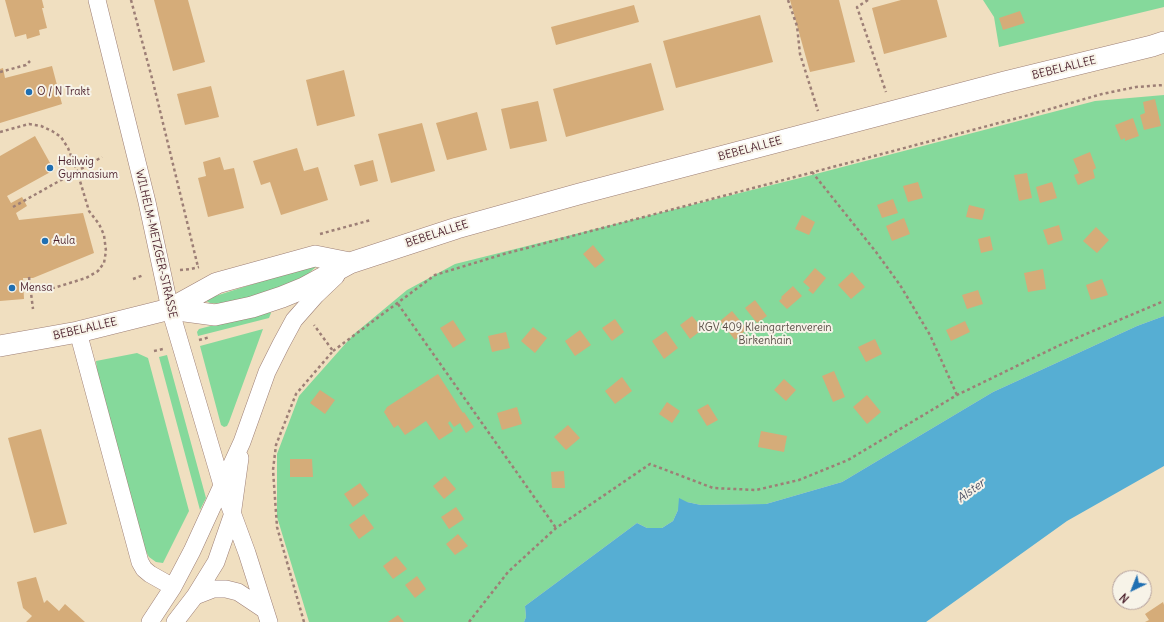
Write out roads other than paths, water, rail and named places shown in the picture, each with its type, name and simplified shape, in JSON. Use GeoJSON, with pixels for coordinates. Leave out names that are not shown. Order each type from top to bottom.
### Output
{"type":"FeatureCollection","features":[{"type":"Feature","properties":{"kind":"street","name":"WILHELM-METZGER-STRASSE"},"geometry":{"type":"LineString","coordinates":[[97,0],[147,202],[170,309],[222,485],[267,616]]}},
{"type":"Feature","properties":{"kind":"street","name":"BEBELALLEE"},"geometry":{"type":"LineString","coordinates":[[170,309],[215,314],[252,307],[282,298],[350,263],[457,228],[579,194],[1005,82],[1160,45]]}},
{"type":"Feature","properties":{"kind":"street","name":"BEBELALLEE"},"geometry":{"type":"LineString","coordinates":[[0,346],[78,332],[170,309],[217,283],[315,256],[350,263]]}},
{"type":"Feature","properties":{"kind":"street","name":"WILHELM-METZGER-STRASSE"},"geometry":{"type":"LineString","coordinates":[[222,485],[242,442],[267,372],[294,320],[316,295],[350,263]]}},
{"type":"Feature","properties":{"kind":"street"},"geometry":{"type":"LineString","coordinates":[[78,332],[139,558],[144,569],[156,578],[173,587]]}},
{"type":"Feature","properties":{"kind":"street","name":"WILHELM-METZGER-STRASSE"},"geometry":{"type":"LineString","coordinates":[[232,516],[242,442]]}},
{"type":"Feature","properties":{"kind":"street"},"geometry":{"type":"LineString","coordinates":[[150,622],[173,587],[192,551],[222,485]]}},
{"type":"Feature","properties":{"kind":"street"},"geometry":{"type":"LineString","coordinates":[[175,622],[195,596],[216,562],[232,516]]}},
{"type":"Feature","properties":{"kind":"street"},"geometry":{"type":"LineString","coordinates":[[195,596],[214,589],[226,589],[238,592],[267,616]]}},
{"type":"Feature","properties":{"kind":"water","name":"Alster"},"geometry":{"type":"Polygon","coordinates":[[[1164,316],[1164,466],[1067,521],[926,622],[524,622],[526,617],[525,606],[637,523],[647,528],[662,528],[673,521],[678,510],[679,498],[687,502],[701,505],[766,504],[842,482],[993,392],[1137,326],[1164,316]]]}},
{"type":"Feature","properties":{"kind":"place","name":"O / N Trakt"},"geometry":{"type":"Point","coordinates":[29,92]}},
{"type":"Feature","properties":{"kind":"place","name":"Heilwig Gymnasium"},"geometry":{"type":"Point","coordinates":[50,168]}},
{"type":"Feature","properties":{"kind":"place","name":"Aula"},"geometry":{"type":"Point","coordinates":[45,241]}},
{"type":"Feature","properties":{"kind":"place","name":"Mensa"},"geometry":{"type":"Point","coordinates":[12,288]}},
{"type":"Feature","properties":{"kind":"park label","name":"KGV 409 Kleingartenverein Birkenhain"},"geometry":{"type":"Point","coordinates":[765,334]}}]}
